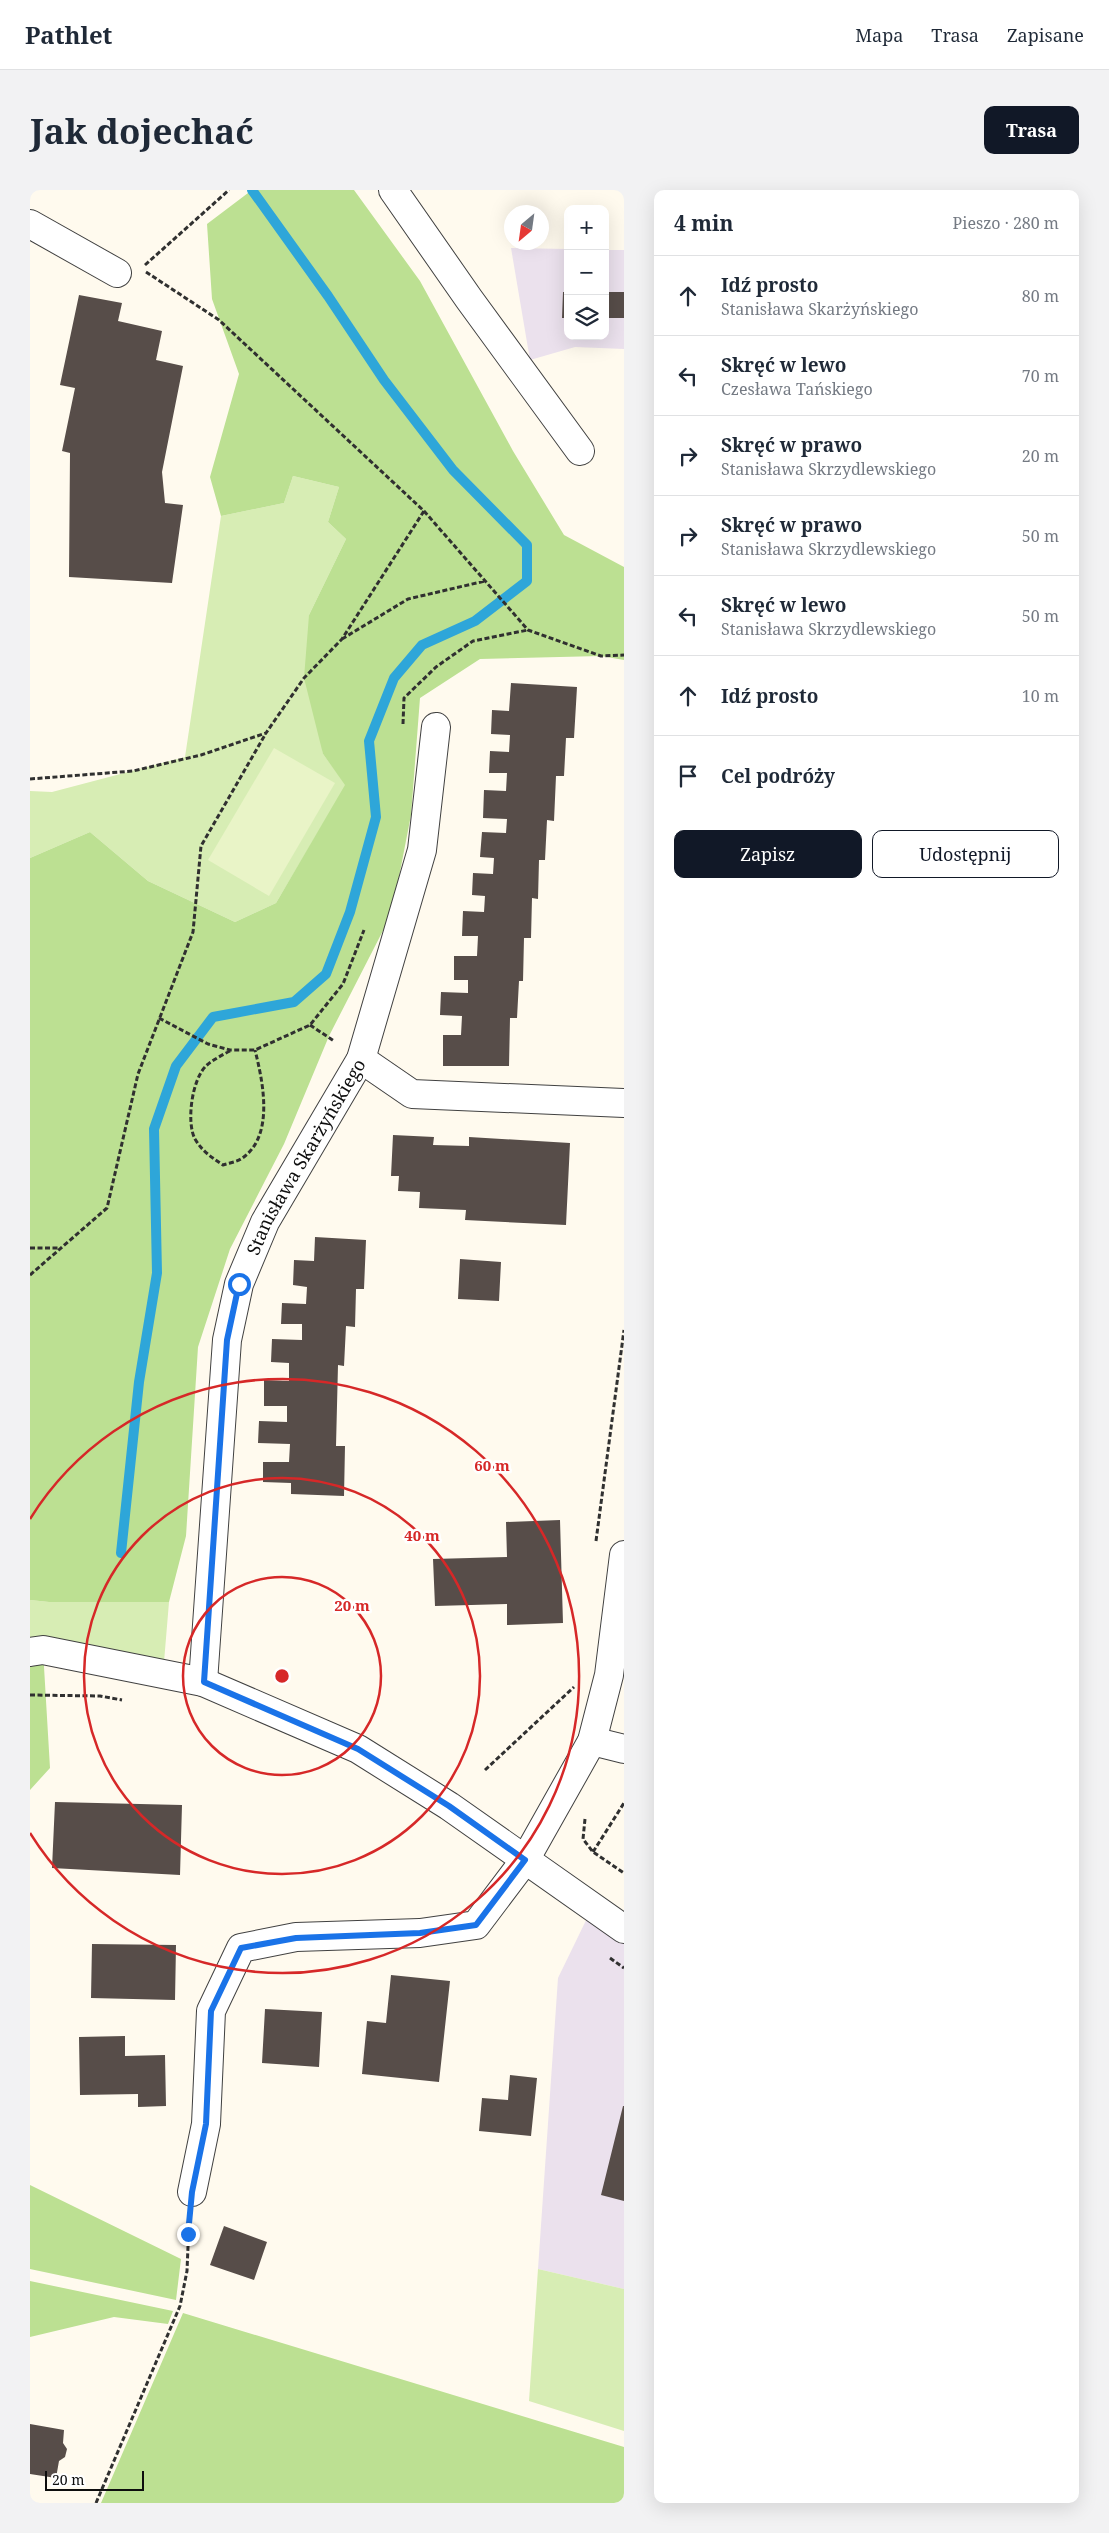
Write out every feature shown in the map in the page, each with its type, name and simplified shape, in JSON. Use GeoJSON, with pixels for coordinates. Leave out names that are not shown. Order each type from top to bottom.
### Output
{"type":"FeatureCollection","features":[{"type":"Feature","properties":{"kind":"street"},"geometry":{"type":"LineString","coordinates":[[393,190],[469,299],[580,450]]}},
{"type":"Feature","properties":{"kind":"street"},"geometry":{"type":"LineString","coordinates":[[30,224],[117,272]]}},
{"type":"Feature","properties":{"kind":"street","name":"Stanisława Skarżyńskiego"},"geometry":{"type":"LineString","coordinates":[[204,1682],[227,1340],[239,1284],[264,1222],[361,1059],[422,850],[436,727]]}},
{"type":"Feature","properties":{"kind":"street"},"geometry":{"type":"LineString","coordinates":[[361,1059],[412,1094],[624,1103]]}},
{"type":"Feature","properties":{"kind":"street"},"geometry":{"type":"LineString","coordinates":[[192,2192],[206,2124],[211,2011],[241,1948],[296,1938],[420,1933],[476,1925],[525,1860],[592,1741],[616,1675],[624,1555]]}},
{"type":"Feature","properties":{"kind":"street"},"geometry":{"type":"LineString","coordinates":[[30,1652],[42,1650],[204,1682],[358,1749],[449,1806],[624,1929]]}},
{"type":"Feature","properties":{"kind":"street"},"geometry":{"type":"LineString","coordinates":[[592,1741],[624,1749]]}},
{"type":"Feature","properties":{"kind":"path"},"geometry":{"type":"LineString","coordinates":[[229,190],[141,269],[219,320],[424,511],[528,630],[601,656],[624,655]]}},
{"type":"Feature","properties":{"kind":"path"},"geometry":{"type":"LineString","coordinates":[[30,1275],[107,1208],[138,1074],[193,932],[201,846],[266,734],[304,678],[342,639],[424,511]]}},
{"type":"Feature","properties":{"kind":"path"},"geometry":{"type":"LineString","coordinates":[[342,639],[408,599],[486,582]]}},
{"type":"Feature","properties":{"kind":"path"},"geometry":{"type":"LineString","coordinates":[[30,779],[133,771],[201,755],[266,734]]}},
{"type":"Feature","properties":{"kind":"path"},"geometry":{"type":"LineString","coordinates":[[159,1018],[208,1044],[230,1050],[255,1050],[310,1025]]}},
{"type":"Feature","properties":{"kind":"path"},"geometry":{"type":"LineString","coordinates":[[230,1050],[205,1066],[194,1087],[191,1115],[194,1136],[205,1154],[223,1165],[242,1158],[258,1139],[264,1112],[262,1081],[255,1050]]}},
{"type":"Feature","properties":{"kind":"path"},"geometry":{"type":"LineString","coordinates":[[30,1248],[62,1248]]}},
{"type":"Feature","properties":{"kind":"path"},"geometry":{"type":"LineString","coordinates":[[595,1546],[624,1330]]}},
{"type":"Feature","properties":{"kind":"path"},"geometry":{"type":"LineString","coordinates":[[485,1770],[577,1683]]}},
{"type":"Feature","properties":{"kind":"path"},"geometry":{"type":"LineString","coordinates":[[30,1695],[100,1696],[127,1701]]}},
{"type":"Feature","properties":{"kind":"path"},"geometry":{"type":"LineString","coordinates":[[593,1852],[624,1803]]}},
{"type":"Feature","properties":{"kind":"path"},"geometry":{"type":"LineString","coordinates":[[586,1815],[583,1840],[593,1852],[624,1873]]}},
{"type":"Feature","properties":{"kind":"path"},"geometry":{"type":"LineString","coordinates":[[606,1955],[624,1968]]}},
{"type":"Feature","properties":{"kind":"path"},"geometry":{"type":"LineString","coordinates":[[96,2503],[180,2306],[187,2271],[192,2192]]}},
{"type":"Feature","properties":{"kind":"shaded area"},"geometry":{"type":"Polygon","coordinates":[[[564,249],[564,340],[609,340],[609,250],[624,250],[624,349],[575,347],[530,360],[511,250],[564,249]]]}},
{"type":"Feature","properties":{"kind":"shaded area"},"geometry":{"type":"Polygon","coordinates":[[[593,1906],[624,1929],[624,2289],[538,2269],[558,1978],[593,1906]]]}},
{"type":"Feature","properties":{"kind":"green space"},"geometry":{"type":"Polygon","coordinates":[[[252,190],[354,190],[420,281],[513,451],[564,535],[624,567],[624,660],[601,656],[480,659],[420,698],[411,815],[392,913],[329,1036],[284,1144],[230,1249],[198,1347],[186,1536],[169,1602],[49,1602],[30,1600],[30,858],[90,832],[148,881],[235,922],[276,903],[345,785],[323,754],[304,678],[309,615],[346,539],[328,522],[339,487],[293,476],[284,503],[221,516],[210,477],[239,374],[212,299],[207,224],[252,190]]]}},
{"type":"Feature","properties":{"kind":"green space"},"geometry":{"type":"Polygon","coordinates":[[[293,476],[339,487],[328,522],[346,539],[309,615],[323,754],[346,785],[276,903],[235,922],[148,881],[90,832],[30,858],[30,791],[52,792],[185,757],[221,516],[284,503],[293,476]]]}},
{"type":"Feature","properties":{"kind":"green space"},"geometry":{"type":"Polygon","coordinates":[[[274,748],[335,783],[269,896],[208,860],[274,748]]]}},
{"type":"Feature","properties":{"kind":"green space"},"geometry":{"type":"Polygon","coordinates":[[[30,1600],[49,1602],[169,1602],[163,1674],[30,1657],[30,1600]]]}},
{"type":"Feature","properties":{"kind":"green space"},"geometry":{"type":"Polygon","coordinates":[[[43,1650],[50,1768],[30,1790],[30,1657],[43,1650]]]}},
{"type":"Feature","properties":{"kind":"green space"},"geometry":{"type":"Polygon","coordinates":[[[30,2185],[181,2259],[176,2300],[30,2269],[30,2185]]]}},
{"type":"Feature","properties":{"kind":"green space"},"geometry":{"type":"Polygon","coordinates":[[[538,2269],[624,2289],[624,2431],[529,2401],[538,2269]]]}},
{"type":"Feature","properties":{"kind":"green space"},"geometry":{"type":"Polygon","coordinates":[[[30,2281],[173,2311],[168,2324],[114,2317],[30,2337],[30,2281]]]}},
{"type":"Feature","properties":{"kind":"green space"},"geometry":{"type":"Polygon","coordinates":[[[183,2313],[624,2447],[624,2503],[101,2503],[183,2313]]]}},
{"type":"Feature","properties":{"kind":"building"},"geometry":{"type":"Polygon","coordinates":[[[563,292],[564,292],[564,318],[562,318],[563,292]]]}},
{"type":"Feature","properties":{"kind":"building"},"geometry":{"type":"Polygon","coordinates":[[[609,292],[624,292],[624,318],[609,318],[609,292]]]}},
{"type":"Feature","properties":{"kind":"building"},"geometry":{"type":"Polygon","coordinates":[[[79,295],[122,303],[118,321],[162,331],[156,360],[183,366],[162,472],[165,503],[183,505],[172,583],[69,577],[70,453],[62,451],[75,388],[60,385],[79,295]]]}},
{"type":"Feature","properties":{"kind":"building"},"geometry":{"type":"Polygon","coordinates":[[[511,683],[577,687],[574,738],[566,738],[564,776],[556,776],[554,821],[547,820],[545,860],[539,860],[538,899],[532,898],[531,938],[524,938],[523,981],[519,981],[517,1018],[510,1018],[509,1066],[443,1066],[443,1035],[461,1035],[462,1016],[440,1015],[441,992],[468,993],[468,980],[454,980],[454,956],[477,956],[478,936],[462,936],[463,911],[484,912],[485,896],[472,895],[473,873],[493,874],[494,858],[480,857],[482,832],[506,833],[507,819],[483,818],[484,790],[506,791],[507,773],[489,773],[490,751],[509,752],[510,735],[491,734],[492,710],[509,711],[511,683]]]}},
{"type":"Feature","properties":{"kind":"building"},"geometry":{"type":"Polygon","coordinates":[[[393,1135],[434,1137],[433,1145],[469,1146],[469,1137],[570,1143],[566,1225],[465,1220],[466,1210],[419,1208],[420,1192],[398,1191],[399,1176],[391,1176],[393,1135]]]}},
{"type":"Feature","properties":{"kind":"building"},"geometry":{"type":"Polygon","coordinates":[[[315,1237],[366,1240],[364,1289],[356,1289],[355,1327],[346,1326],[344,1366],[338,1365],[336,1446],[345,1446],[344,1496],[291,1494],[291,1483],[263,1482],[263,1462],[289,1462],[290,1444],[258,1443],[259,1421],[287,1422],[287,1406],[264,1406],[264,1380],[289,1381],[289,1363],[271,1362],[272,1339],[302,1340],[302,1324],[281,1324],[282,1303],[306,1304],[307,1287],[293,1285],[294,1260],[314,1261],[315,1237]]]}},
{"type":"Feature","properties":{"kind":"building"},"geometry":{"type":"Polygon","coordinates":[[[460,1259],[501,1262],[499,1301],[458,1299],[460,1259]]]}},
{"type":"Feature","properties":{"kind":"building"},"geometry":{"type":"Polygon","coordinates":[[[560,1520],[563,1623],[507,1625],[507,1604],[435,1606],[433,1559],[507,1557],[506,1522],[560,1520]]]}},
{"type":"Feature","properties":{"kind":"building"},"geometry":{"type":"Polygon","coordinates":[[[55,1802],[182,1805],[180,1875],[52,1868],[55,1802]]]}},
{"type":"Feature","properties":{"kind":"building"},"geometry":{"type":"Polygon","coordinates":[[[92,1944],[176,1945],[175,2000],[91,1998],[92,1944]]]}},
{"type":"Feature","properties":{"kind":"building"},"geometry":{"type":"Polygon","coordinates":[[[391,1975],[450,1981],[439,2082],[362,2074],[367,2021],[386,2023],[391,1975]]]}},
{"type":"Feature","properties":{"kind":"building"},"geometry":{"type":"Polygon","coordinates":[[[265,2009],[322,2012],[319,2067],[262,2063],[265,2009]]]}},
{"type":"Feature","properties":{"kind":"building"},"geometry":{"type":"Polygon","coordinates":[[[125,2036],[125,2056],[165,2055],[166,2106],[138,2107],[138,2094],[80,2095],[79,2037],[125,2036]]]}},
{"type":"Feature","properties":{"kind":"building"},"geometry":{"type":"Polygon","coordinates":[[[510,2075],[537,2078],[531,2136],[479,2131],[482,2098],[508,2100],[510,2075]]]}},
{"type":"Feature","properties":{"kind":"building"},"geometry":{"type":"Polygon","coordinates":[[[624,2106],[624,2201],[601,2195],[624,2106]]]}},
{"type":"Feature","properties":{"kind":"building"},"geometry":{"type":"Polygon","coordinates":[[[224,2226],[267,2242],[254,2280],[210,2265],[224,2226]]]}},
{"type":"Feature","properties":{"kind":"building"},"geometry":{"type":"Polygon","coordinates":[[[30,2424],[64,2430],[63,2443],[67,2449],[65,2457],[59,2461],[56,2478],[30,2474],[30,2424]]]}},
{"type":"Feature","properties":{"kind":"waterway"},"geometry":{"type":"LineString","coordinates":[[121,1553],[139,1382],[157,1273],[154,1129],[176,1066],[213,1017],[294,1002],[326,974],[350,912],[376,817],[369,741],[394,678],[422,645],[475,621],[527,581],[527,545],[453,470],[384,380],[328,296],[252,190]]}},
{"type":"Feature","properties":{"kind":"route"},"geometry":{"type":"LineString","coordinates":[[188,2234],[196,2167],[206,2124],[211,2011],[241,1948],[296,1938],[420,1933],[476,1925],[525,1860],[449,1806],[358,1749],[204,1682],[227,1340],[239,1284]]}}]}
